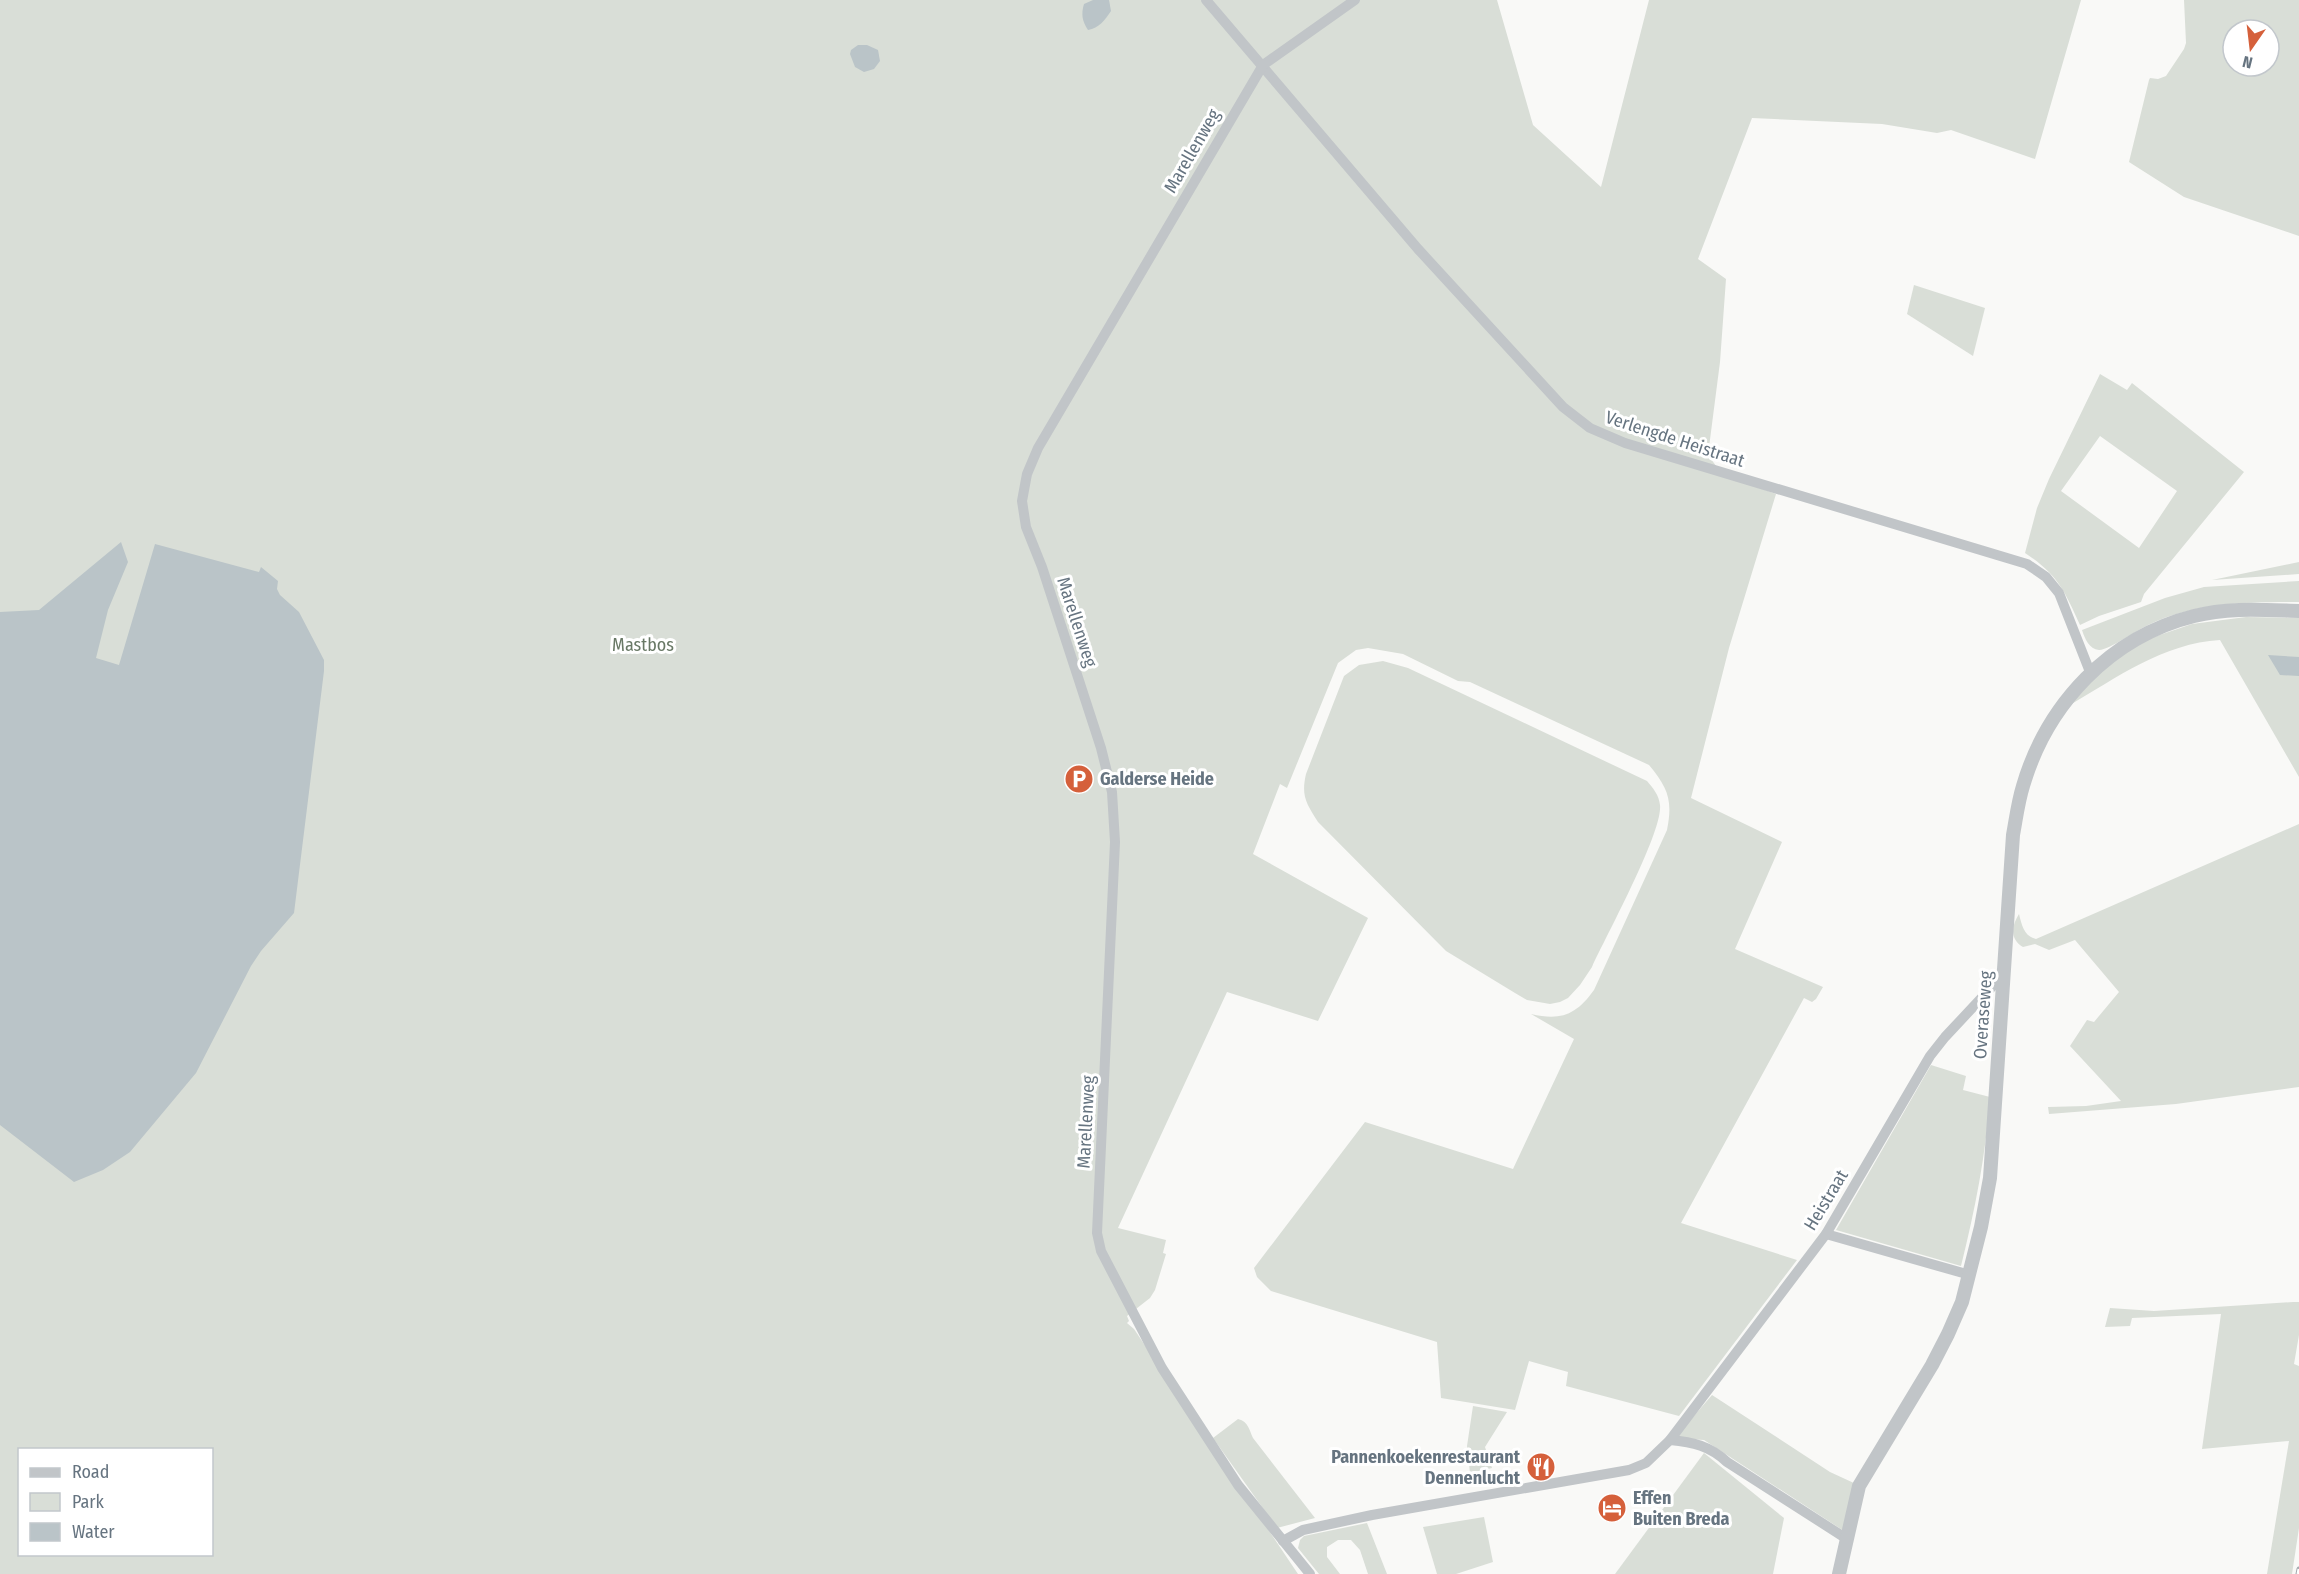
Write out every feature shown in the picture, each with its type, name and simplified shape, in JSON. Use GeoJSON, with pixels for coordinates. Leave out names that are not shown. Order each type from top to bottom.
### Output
{"type":"FeatureCollection","features":[{"type":"Feature","properties":{"kind":"street","name":"Verlengde Heistraat"},"geometry":{"type":"LineString","coordinates":[[1206,0],[1418,249],[1563,407],[1590,428],[1625,444],[2027,564],[2046,577],[2059,593],[2090,672]]}},
{"type":"Feature","properties":{"kind":"street"},"geometry":{"type":"LineString","coordinates":[[1263,65],[1355,0]]}},
{"type":"Feature","properties":{"kind":"street","name":"Marellenweg"},"geometry":{"type":"LineString","coordinates":[[1263,65],[1038,448],[1027,474],[1022,501],[1026,527],[1042,567],[1101,748],[1112,792],[1115,842],[1097,1233],[1101,1251],[1162,1368],[1238,1485],[1284,1541]]}},
{"type":"Feature","properties":{"kind":"street","name":"Overaseweg"},"geometry":{"type":"LineString","coordinates":[[1839,1574],[1859,1485],[1948,1334],[1962,1302],[1970,1275],[1990,1178],[2013,835],[2023,786],[2036,751],[2060,709],[2090,672],[2116,652],[2151,632],[2193,616],[2240,610],[2299,611]]}},
{"type":"Feature","properties":{"kind":"street","name":"Heistraat"},"geometry":{"type":"LineString","coordinates":[[1284,1541],[1303,1530],[1372,1515],[1629,1470],[1646,1463],[1671,1440],[1826,1234],[1930,1056],[2003,975]]}},
{"type":"Feature","properties":{"kind":"street"},"geometry":{"type":"LineString","coordinates":[[1826,1234],[1970,1275]]}},
{"type":"Feature","properties":{"kind":"street"},"geometry":{"type":"LineString","coordinates":[[1671,1440],[1690,1442],[1714,1449],[1727,1462],[1847,1539]]}},
{"type":"Feature","properties":{"kind":"street"},"geometry":{"type":"LineString","coordinates":[[1284,1541],[1310,1574]]}},
{"type":"Feature","properties":{"kind":"green space","name":"Mastbos"},"geometry":{"type":"Polygon","coordinates":[[[0,0],[1497,0],[1533,125],[1601,187],[1649,0],[2081,0],[2035,159],[1951,130],[1937,133],[1882,124],[1752,118],[1698,259],[1726,279],[1720,362],[1708,455],[1722,474],[1776,494],[1729,648],[1691,798],[1782,842],[1735,949],[1823,987],[1812,1002],[1804,998],[1681,1223],[1797,1260],[1679,1416],[1566,1386],[1568,1372],[1529,1361],[1515,1410],[1441,1398],[1437,1342],[1271,1291],[1257,1277],[1254,1268],[1365,1122],[1513,1169],[1574,1039],[1531,1014],[1551,1017],[1567,1014],[1581,1005],[1594,990],[1667,830],[1669,802],[1665,788],[1649,765],[1470,682],[1458,681],[1403,654],[1368,648],[1356,650],[1338,663],[1287,788],[1280,784],[1253,854],[1368,918],[1318,1021],[1227,992],[1118,1228],[1166,1240],[1163,1253],[1166,1254],[1155,1290],[1150,1298],[1127,1316],[1129,1321],[1127,1323],[1134,1329],[1298,1574],[0,1574],[0,0]]]}},
{"type":"Feature","properties":{"kind":"green space"},"geometry":{"type":"Polygon","coordinates":[[[2184,0],[2299,0],[2299,236],[2184,197],[2129,162],[2149,80],[2166,76],[2186,43],[2184,0]]]}},
{"type":"Feature","properties":{"kind":"green space"},"geometry":{"type":"Polygon","coordinates":[[[1914,285],[1985,308],[1973,356],[1907,314],[1914,285]]]}},
{"type":"Feature","properties":{"kind":"green space"},"geometry":{"type":"Polygon","coordinates":[[[2100,374],[2127,390],[2132,383],[2244,472],[2144,594],[2141,602],[2080,625],[2053,576],[2025,553],[2037,508],[2100,374]],[[2100,436],[2061,491],[2139,548],[2177,491],[2100,436]]]}},
{"type":"Feature","properties":{"kind":"green space"},"geometry":{"type":"Polygon","coordinates":[[[2299,562],[2299,574],[2212,580],[2299,562]]]}},
{"type":"Feature","properties":{"kind":"green space"},"geometry":{"type":"Polygon","coordinates":[[[2299,581],[2299,602],[2241,603],[2185,612],[2166,617],[2116,644],[2099,650],[2090,646],[2082,630],[2165,598],[2204,587],[2299,581]]]}},
{"type":"Feature","properties":{"kind":"green space"},"geometry":{"type":"Polygon","coordinates":[[[2246,617],[2299,618],[2299,777],[2220,640],[2179,648],[2160,655],[2123,673],[2070,705],[2094,673],[2148,639],[2192,624],[2246,617]]]}},
{"type":"Feature","properties":{"kind":"green space"},"geometry":{"type":"Polygon","coordinates":[[[1383,661],[1408,668],[1647,781],[1657,795],[1660,805],[1659,818],[1643,860],[1592,967],[1568,998],[1550,1004],[1527,1000],[1446,951],[1318,822],[1310,810],[1304,794],[1306,774],[1344,676],[1359,665],[1383,661]]]}},
{"type":"Feature","properties":{"kind":"green space"},"geometry":{"type":"Polygon","coordinates":[[[2299,824],[2299,1087],[2176,1104],[2049,1114],[2048,1107],[2086,1106],[2121,1101],[2070,1046],[2087,1020],[2094,1022],[2119,992],[2075,940],[2049,950],[2035,944],[2023,947],[2019,944],[2013,932],[2019,914],[2026,933],[2036,939],[2299,824]]]}},
{"type":"Feature","properties":{"kind":"green space"},"geometry":{"type":"Polygon","coordinates":[[[1931,1065],[1966,1076],[1963,1090],[1990,1097],[1979,1182],[1961,1266],[1836,1230],[1931,1065]]]}},
{"type":"Feature","properties":{"kind":"green space"},"geometry":{"type":"Polygon","coordinates":[[[2299,1302],[2299,1335],[2294,1364],[2299,1366],[2299,1528],[2292,1574],[2267,1574],[2289,1441],[2202,1449],[2221,1314],[2132,1318],[2130,1326],[2105,1327],[2110,1308],[2154,1311],[2299,1302]]]}},
{"type":"Feature","properties":{"kind":"green space"},"geometry":{"type":"Polygon","coordinates":[[[1712,1395],[1830,1472],[1856,1484],[1844,1531],[1704,1440],[1675,1438],[1712,1395]]]}},
{"type":"Feature","properties":{"kind":"green space"},"geometry":{"type":"Polygon","coordinates":[[[1473,1406],[1507,1412],[1485,1447],[1492,1468],[1470,1473],[1467,1446],[1473,1406]]]}},
{"type":"Feature","properties":{"kind":"green space"},"geometry":{"type":"Polygon","coordinates":[[[1238,1419],[1247,1424],[1253,1438],[1315,1518],[1277,1528],[1213,1438],[1238,1419]]]}},
{"type":"Feature","properties":{"kind":"green space"},"geometry":{"type":"Polygon","coordinates":[[[1704,1453],[1784,1518],[1773,1574],[1615,1574],[1704,1453]]]}},
{"type":"Feature","properties":{"kind":"green space"},"geometry":{"type":"Polygon","coordinates":[[[1484,1517],[1493,1562],[1456,1574],[1437,1574],[1423,1527],[1484,1517]]]}},
{"type":"Feature","properties":{"kind":"green space"},"geometry":{"type":"Polygon","coordinates":[[[1367,1523],[1387,1574],[1368,1574],[1360,1550],[1351,1540],[1338,1540],[1327,1547],[1327,1557],[1340,1574],[1319,1574],[1298,1548],[1304,1536],[1367,1523]]]}},
{"type":"Feature","properties":{"kind":"water"},"geometry":{"type":"Polygon","coordinates":[[[1093,0],[1109,0],[1111,11],[1099,25],[1088,30],[1084,24],[1083,8],[1084,4],[1093,0]]]}},
{"type":"Feature","properties":{"kind":"water"},"geometry":{"type":"Polygon","coordinates":[[[858,45],[867,45],[878,50],[880,61],[874,69],[864,72],[855,67],[850,54],[851,50],[858,45]]]}},
{"type":"Feature","properties":{"kind":"water"},"geometry":{"type":"Polygon","coordinates":[[[121,542],[128,562],[108,610],[96,658],[119,665],[155,544],[259,572],[261,567],[278,581],[277,589],[280,595],[299,612],[324,660],[324,671],[294,913],[251,966],[196,1073],[130,1152],[103,1170],[74,1182],[0,1125],[0,612],[39,610],[121,542]]]}},
{"type":"Feature","properties":{"kind":"water"},"geometry":{"type":"Polygon","coordinates":[[[2268,655],[2299,657],[2299,676],[2280,675],[2268,655]]]}},
{"type":"Feature","properties":{"kind":"railway"},"geometry":{"type":"LineString","coordinates":[[2298,1574],[2299,1569]]}},
{"type":"Feature","properties":{"kind":"place","name":"Galderse Heide"},"geometry":{"type":"Point","coordinates":[1079,779]}},
{"type":"Feature","properties":{"kind":"place","name":"Pannenkoekenrestaurant Dennenlucht"},"geometry":{"type":"Point","coordinates":[1541,1467]}},
{"type":"Feature","properties":{"kind":"place","name":"Effen Buiten Breda"},"geometry":{"type":"Point","coordinates":[1612,1508]}}]}
